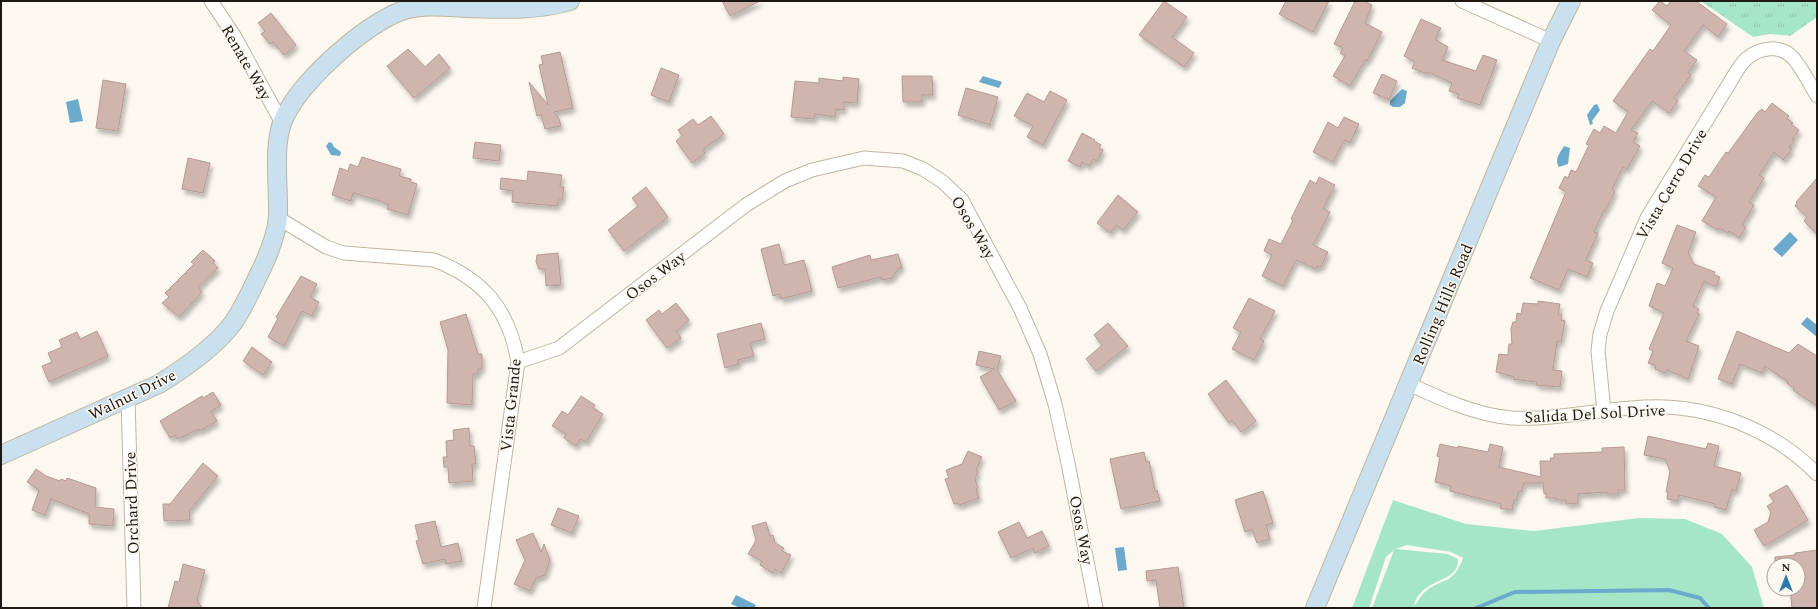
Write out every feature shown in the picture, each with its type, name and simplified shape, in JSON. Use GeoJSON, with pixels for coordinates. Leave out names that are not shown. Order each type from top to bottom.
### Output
{"type":"FeatureCollection","features":[{"type":"Feature","properties":{"kind":"street","name":"Renate Way"},"geometry":{"type":"LineString","coordinates":[[211,1],[235,37],[282,123]]}},
{"type":"Feature","properties":{"kind":"street","name":"Walnut Drive"},"geometry":{"type":"LineString","coordinates":[[1,455],[159,384],[180,371],[205,351],[233,323],[253,288],[267,256],[278,218],[278,151],[282,123],[298,94],[343,48],[394,14],[413,7],[513,10],[553,6],[570,1]]}},
{"type":"Feature","properties":{"kind":"street"},"geometry":{"type":"LineString","coordinates":[[1462,1],[1552,41]]}},
{"type":"Feature","properties":{"kind":"street","name":"Rolling Hills Road"},"geometry":{"type":"LineString","coordinates":[[1315,608],[1552,41],[1571,1]]}},
{"type":"Feature","properties":{"kind":"street","name":"Vista Cerro Drive"},"geometry":{"type":"LineString","coordinates":[[1604,411],[1598,351],[1600,334],[1607,310],[1647,218],[1745,59],[1758,51],[1772,48],[1782,50],[1793,58],[1817,96]]}},
{"type":"Feature","properties":{"kind":"street","name":"Osos Way"},"geometry":{"type":"LineString","coordinates":[[518,362],[559,348],[746,205],[785,181],[812,170],[864,158],[903,161],[923,169],[943,182],[962,200],[1020,308],[1040,354],[1055,404],[1096,608]]}},
{"type":"Feature","properties":{"kind":"street","name":"Vista Grande"},"geometry":{"type":"LineString","coordinates":[[278,218],[326,247],[344,253],[434,260],[463,274],[494,301],[511,332],[518,362],[484,608]]}},
{"type":"Feature","properties":{"kind":"street","name":"Salida Del Sol Drive"},"geometry":{"type":"LineString","coordinates":[[1409,384],[1475,411],[1511,418],[1550,418],[1646,407],[1686,408],[1722,416],[1752,428],[1781,444],[1817,474]]}},
{"type":"Feature","properties":{"kind":"street","name":"Orchard Drive"},"geometry":{"type":"LineString","coordinates":[[128,399],[134,608]]}},
{"type":"Feature","properties":{"kind":"green space"},"geometry":{"type":"Polygon","coordinates":[[[1701,1],[1817,1],[1817,17],[1790,36],[1769,34],[1753,37],[1701,1]]]}},
{"type":"Feature","properties":{"kind":"green space"},"geometry":{"type":"Polygon","coordinates":[[[1393,500],[1466,524],[1534,531],[1639,518],[1685,519],[1722,534],[1752,567],[1764,608],[1372,608],[1394,550],[1386,557],[1369,608],[1352,608],[1393,500]],[[1407,545],[1396,549],[1448,554],[1458,559],[1457,567],[1453,573],[1424,590],[1418,597],[1414,606],[1426,591],[1452,577],[1456,573],[1463,558],[1451,552],[1407,545]]]}},
{"type":"Feature","properties":{"kind":"water"},"geometry":{"type":"Polygon","coordinates":[[[983,76],[1002,82],[999,88],[979,82],[983,76]]]}},
{"type":"Feature","properties":{"kind":"water"},"geometry":{"type":"Polygon","coordinates":[[[1402,89],[1407,91],[1405,103],[1400,107],[1393,107],[1390,105],[1390,101],[1402,89]]]}},
{"type":"Feature","properties":{"kind":"water"},"geometry":{"type":"Polygon","coordinates":[[[78,99],[83,121],[70,123],[66,102],[78,99]]]}},
{"type":"Feature","properties":{"kind":"water"},"geometry":{"type":"Polygon","coordinates":[[[1597,104],[1600,110],[1592,121],[1593,124],[1590,125],[1587,115],[1594,105],[1597,104]]]}},
{"type":"Feature","properties":{"kind":"water"},"geometry":{"type":"Polygon","coordinates":[[[329,142],[341,152],[340,156],[331,155],[326,146],[329,142]]]}},
{"type":"Feature","properties":{"kind":"water"},"geometry":{"type":"Polygon","coordinates":[[[1564,146],[1570,148],[1568,164],[1559,167],[1557,159],[1564,146]]]}},
{"type":"Feature","properties":{"kind":"water"},"geometry":{"type":"Polygon","coordinates":[[[1790,232],[1798,240],[1782,257],[1773,249],[1790,232]]]}},
{"type":"Feature","properties":{"kind":"water"},"geometry":{"type":"Polygon","coordinates":[[[1807,317],[1817,325],[1817,337],[1801,324],[1807,317]]]}},
{"type":"Feature","properties":{"kind":"water"},"geometry":{"type":"Polygon","coordinates":[[[1124,547],[1127,570],[1118,571],[1115,548],[1124,547]]]}},
{"type":"Feature","properties":{"kind":"water"},"geometry":{"type":"Polygon","coordinates":[[[736,595],[756,605],[754,608],[740,608],[731,604],[736,595]]]}},
{"type":"Feature","properties":{"kind":"building"},"geometry":{"type":"Polygon","coordinates":[[[722,1],[760,1],[730,16],[722,1]]]}},
{"type":"Feature","properties":{"kind":"building"},"geometry":{"type":"Polygon","coordinates":[[[1164,1],[1187,17],[1172,37],[1194,53],[1184,67],[1139,35],[1164,1]]]}},
{"type":"Feature","properties":{"kind":"building"},"geometry":{"type":"Polygon","coordinates":[[[1286,1],[1329,1],[1313,32],[1279,14],[1286,1]]]}},
{"type":"Feature","properties":{"kind":"building"},"geometry":{"type":"Polygon","coordinates":[[[1355,1],[1365,1],[1372,5],[1365,23],[1382,32],[1367,61],[1365,60],[1350,86],[1333,76],[1345,56],[1340,53],[1343,48],[1334,44],[1355,1]]]}},
{"type":"Feature","properties":{"kind":"building"},"geometry":{"type":"Polygon","coordinates":[[[1660,1],[1667,6],[1671,1],[1696,1],[1727,24],[1718,37],[1703,25],[1684,51],[1697,60],[1688,73],[1691,75],[1674,98],[1678,101],[1669,113],[1652,101],[1631,130],[1638,133],[1633,142],[1640,146],[1627,169],[1623,167],[1612,189],[1615,191],[1594,232],[1598,233],[1586,260],[1593,263],[1587,277],[1568,269],[1559,290],[1530,278],[1566,192],[1559,188],[1565,176],[1568,178],[1571,170],[1576,172],[1589,145],[1586,144],[1594,129],[1600,133],[1604,126],[1616,133],[1628,112],[1613,101],[1650,49],[1653,51],[1671,25],[1652,10],[1660,1]]]}},
{"type":"Feature","properties":{"kind":"building"},"geometry":{"type":"Polygon","coordinates":[[[271,13],[296,45],[284,55],[273,42],[270,44],[261,34],[265,31],[258,23],[271,13]]]}},
{"type":"Feature","properties":{"kind":"building"},"geometry":{"type":"Polygon","coordinates":[[[1421,19],[1441,28],[1435,39],[1448,47],[1442,60],[1476,71],[1483,55],[1497,60],[1480,105],[1457,98],[1459,94],[1449,91],[1452,83],[1428,72],[1427,74],[1412,68],[1415,62],[1404,56],[1421,19]]]}},
{"type":"Feature","properties":{"kind":"building"},"geometry":{"type":"Polygon","coordinates":[[[408,49],[425,67],[439,54],[450,68],[414,98],[387,66],[408,49]]]}},
{"type":"Feature","properties":{"kind":"building"},"geometry":{"type":"Polygon","coordinates":[[[560,52],[573,108],[554,112],[559,119],[561,126],[545,129],[541,115],[537,116],[529,82],[548,105],[539,65],[543,64],[541,56],[560,52]]]}},
{"type":"Feature","properties":{"kind":"building"},"geometry":{"type":"Polygon","coordinates":[[[661,68],[679,75],[669,102],[651,95],[661,68]]]}},
{"type":"Feature","properties":{"kind":"building"},"geometry":{"type":"Polygon","coordinates":[[[1382,74],[1397,81],[1389,100],[1373,93],[1382,74]]]}},
{"type":"Feature","properties":{"kind":"building"},"geometry":{"type":"Polygon","coordinates":[[[902,76],[932,76],[933,95],[922,95],[922,102],[903,102],[902,76]]]}},
{"type":"Feature","properties":{"kind":"building"},"geometry":{"type":"Polygon","coordinates":[[[843,77],[859,79],[857,103],[844,102],[844,110],[836,109],[835,117],[815,114],[814,119],[791,117],[795,81],[819,83],[819,78],[843,81],[843,77]]]}},
{"type":"Feature","properties":{"kind":"building"},"geometry":{"type":"Polygon","coordinates":[[[103,80],[126,84],[118,131],[96,128],[103,80]]]}},
{"type":"Feature","properties":{"kind":"building"},"geometry":{"type":"Polygon","coordinates":[[[966,88],[998,97],[990,125],[958,115],[966,88]]]}},
{"type":"Feature","properties":{"kind":"building"},"geometry":{"type":"Polygon","coordinates":[[[1050,91],[1067,100],[1043,145],[1027,137],[1033,126],[1014,116],[1027,93],[1044,102],[1050,91]]]}},
{"type":"Feature","properties":{"kind":"building"},"geometry":{"type":"Polygon","coordinates":[[[1772,103],[1789,116],[1787,118],[1793,123],[1791,124],[1799,130],[1792,139],[1795,140],[1789,147],[1792,149],[1783,160],[1774,152],[1759,175],[1764,178],[1749,202],[1754,205],[1742,225],[1746,227],[1739,238],[1729,231],[1728,233],[1719,228],[1718,230],[1702,221],[1716,197],[1698,186],[1705,175],[1709,177],[1726,152],[1728,153],[1758,112],[1762,109],[1765,112],[1772,103]]]}},
{"type":"Feature","properties":{"kind":"building"},"geometry":{"type":"Polygon","coordinates":[[[711,116],[724,134],[702,150],[705,153],[692,163],[676,141],[682,136],[678,130],[693,119],[698,125],[711,116]]]}},
{"type":"Feature","properties":{"kind":"building"},"geometry":{"type":"Polygon","coordinates":[[[1344,117],[1359,124],[1350,143],[1344,140],[1333,162],[1313,152],[1328,122],[1338,128],[1344,117]]]}},
{"type":"Feature","properties":{"kind":"building"},"geometry":{"type":"Polygon","coordinates":[[[1082,133],[1095,140],[1094,141],[1101,145],[1099,148],[1103,150],[1097,161],[1093,159],[1089,166],[1082,162],[1080,167],[1068,161],[1082,133]]]}},
{"type":"Feature","properties":{"kind":"building"},"geometry":{"type":"Polygon","coordinates":[[[475,142],[501,145],[499,161],[473,158],[475,142]]]}},
{"type":"Feature","properties":{"kind":"building"},"geometry":{"type":"Polygon","coordinates":[[[362,157],[401,169],[399,176],[411,179],[411,182],[417,184],[408,215],[387,209],[389,205],[380,201],[353,193],[351,201],[332,195],[340,168],[348,171],[350,164],[358,167],[362,157]]]}},
{"type":"Feature","properties":{"kind":"building"},"geometry":{"type":"Polygon","coordinates":[[[188,158],[210,163],[203,193],[182,189],[188,158]]]}},
{"type":"Feature","properties":{"kind":"building"},"geometry":{"type":"Polygon","coordinates":[[[528,171],[562,175],[560,187],[564,187],[562,200],[558,200],[557,206],[512,202],[513,191],[500,189],[501,178],[527,181],[528,171]]]}},
{"type":"Feature","properties":{"kind":"building"},"geometry":{"type":"Polygon","coordinates":[[[1319,177],[1335,185],[1323,209],[1330,212],[1313,245],[1328,252],[1321,267],[1317,266],[1316,269],[1296,260],[1283,286],[1262,276],[1272,255],[1264,251],[1269,239],[1281,244],[1293,220],[1291,219],[1310,180],[1316,184],[1319,177]]]}},
{"type":"Feature","properties":{"kind":"building"},"geometry":{"type":"Polygon","coordinates":[[[1817,178],[1817,234],[1804,221],[1807,217],[1795,206],[1797,203],[1796,202],[1817,178]]]}},
{"type":"Feature","properties":{"kind":"building"},"geometry":{"type":"Polygon","coordinates":[[[646,187],[668,217],[624,251],[608,230],[638,206],[632,198],[646,187]]]}},
{"type":"Feature","properties":{"kind":"building"},"geometry":{"type":"Polygon","coordinates":[[[1118,195],[1138,212],[1123,230],[1116,225],[1110,233],[1097,223],[1118,195]]]}},
{"type":"Feature","properties":{"kind":"building"},"geometry":{"type":"Polygon","coordinates":[[[1677,225],[1696,232],[1688,253],[1694,264],[1715,272],[1714,275],[1720,277],[1716,287],[1704,281],[1693,306],[1699,309],[1697,313],[1699,314],[1686,341],[1699,346],[1688,379],[1667,370],[1665,373],[1655,369],[1656,366],[1648,363],[1653,351],[1649,349],[1664,313],[1649,306],[1657,283],[1665,286],[1673,268],[1662,263],[1677,225]]]}},
{"type":"Feature","properties":{"kind":"building"},"geometry":{"type":"Polygon","coordinates":[[[779,244],[784,265],[804,260],[812,291],[781,299],[780,294],[773,296],[761,249],[779,244]]]}},
{"type":"Feature","properties":{"kind":"building"},"geometry":{"type":"Polygon","coordinates":[[[203,250],[215,261],[213,263],[218,268],[199,286],[199,289],[202,292],[179,317],[162,303],[169,297],[165,293],[194,264],[191,262],[203,250]]]}},
{"type":"Feature","properties":{"kind":"building"},"geometry":{"type":"Polygon","coordinates":[[[558,253],[561,285],[546,286],[545,269],[539,269],[536,262],[537,255],[558,253]]]}},
{"type":"Feature","properties":{"kind":"building"},"geometry":{"type":"Polygon","coordinates":[[[898,254],[902,268],[898,269],[892,278],[882,280],[881,277],[838,288],[832,267],[870,255],[871,260],[898,254]]]}},
{"type":"Feature","properties":{"kind":"building"},"geometry":{"type":"Polygon","coordinates":[[[301,276],[317,284],[310,297],[319,302],[312,316],[302,311],[284,346],[268,337],[278,318],[276,317],[301,276]]]}},
{"type":"Feature","properties":{"kind":"building"},"geometry":{"type":"Polygon","coordinates":[[[1249,298],[1275,311],[1260,339],[1264,341],[1254,360],[1232,349],[1241,332],[1233,328],[1249,298]]]}},
{"type":"Feature","properties":{"kind":"building"},"geometry":{"type":"Polygon","coordinates":[[[1538,301],[1560,304],[1558,314],[1562,315],[1561,320],[1565,321],[1561,342],[1557,341],[1553,370],[1562,371],[1560,387],[1536,385],[1537,382],[1513,379],[1514,377],[1496,372],[1499,354],[1508,355],[1509,344],[1512,344],[1511,328],[1513,322],[1516,322],[1517,313],[1521,314],[1523,303],[1538,304],[1538,301]]]}},
{"type":"Feature","properties":{"kind":"building"},"geometry":{"type":"Polygon","coordinates":[[[676,303],[689,320],[676,331],[681,338],[667,348],[646,320],[659,310],[662,314],[676,303]]]}},
{"type":"Feature","properties":{"kind":"building"},"geometry":{"type":"Polygon","coordinates":[[[466,314],[478,354],[482,354],[482,369],[478,369],[478,374],[473,374],[472,405],[447,403],[448,350],[440,322],[466,314]]]}},
{"type":"Feature","properties":{"kind":"building"},"geometry":{"type":"Polygon","coordinates":[[[761,323],[765,339],[750,343],[754,356],[738,360],[739,364],[725,368],[717,334],[761,323]]]}},
{"type":"Feature","properties":{"kind":"building"},"geometry":{"type":"Polygon","coordinates":[[[1108,323],[1128,346],[1096,371],[1086,359],[1102,345],[1094,335],[1108,323]]]}},
{"type":"Feature","properties":{"kind":"building"},"geometry":{"type":"Polygon","coordinates":[[[97,331],[108,356],[49,382],[42,366],[52,362],[48,353],[62,347],[59,340],[77,332],[80,339],[97,331]]]}},
{"type":"Feature","properties":{"kind":"building"},"geometry":{"type":"Polygon","coordinates":[[[1737,331],[1789,353],[1798,344],[1817,356],[1817,406],[1793,390],[1794,388],[1787,383],[1788,382],[1765,366],[1762,373],[1740,364],[1732,384],[1718,379],[1737,331]]]}},
{"type":"Feature","properties":{"kind":"building"},"geometry":{"type":"Polygon","coordinates":[[[252,347],[272,362],[263,375],[243,361],[252,347]]]}},
{"type":"Feature","properties":{"kind":"building"},"geometry":{"type":"Polygon","coordinates":[[[979,351],[1001,356],[997,370],[1016,401],[999,410],[980,377],[994,369],[976,365],[979,351]]]}},
{"type":"Feature","properties":{"kind":"building"},"geometry":{"type":"Polygon","coordinates":[[[1226,380],[1256,421],[1241,432],[1232,420],[1229,423],[1208,394],[1226,380]]]}},
{"type":"Feature","properties":{"kind":"building"},"geometry":{"type":"Polygon","coordinates":[[[213,392],[221,405],[211,411],[217,421],[200,431],[199,429],[178,439],[175,435],[170,438],[160,421],[202,396],[203,398],[213,392]]]}},
{"type":"Feature","properties":{"kind":"building"},"geometry":{"type":"Polygon","coordinates":[[[581,396],[595,405],[593,408],[603,414],[586,442],[580,439],[576,446],[564,438],[566,434],[552,426],[562,411],[568,415],[581,396]]]}},
{"type":"Feature","properties":{"kind":"building"},"geometry":{"type":"Polygon","coordinates":[[[469,428],[470,446],[474,446],[476,464],[472,464],[473,481],[449,483],[448,467],[444,467],[443,457],[447,457],[446,441],[454,440],[453,430],[469,428]]]}},
{"type":"Feature","properties":{"kind":"building"},"geometry":{"type":"Polygon","coordinates":[[[1648,436],[1706,449],[1708,443],[1719,446],[1714,466],[1741,473],[1736,491],[1732,489],[1726,510],[1714,507],[1715,504],[1679,495],[1677,501],[1667,499],[1668,492],[1666,492],[1670,471],[1665,459],[1644,455],[1648,436]]]}},
{"type":"Feature","properties":{"kind":"building"},"geometry":{"type":"Polygon","coordinates":[[[1440,444],[1488,452],[1490,444],[1503,447],[1499,467],[1541,477],[1540,461],[1551,461],[1550,458],[1554,458],[1554,454],[1602,452],[1602,448],[1624,447],[1625,490],[1618,490],[1618,494],[1607,494],[1607,492],[1578,494],[1578,503],[1566,504],[1566,500],[1546,498],[1543,483],[1524,483],[1521,492],[1519,491],[1516,501],[1514,500],[1512,510],[1500,508],[1501,504],[1450,491],[1451,486],[1435,482],[1440,457],[1437,456],[1440,444]]]}},
{"type":"Feature","properties":{"kind":"building"},"geometry":{"type":"Polygon","coordinates":[[[968,451],[982,457],[976,470],[978,471],[975,479],[979,498],[959,505],[958,503],[954,504],[945,479],[949,478],[946,470],[962,464],[968,451]]]}},
{"type":"Feature","properties":{"kind":"building"},"geometry":{"type":"Polygon","coordinates":[[[1144,452],[1146,462],[1149,461],[1155,491],[1157,490],[1160,501],[1121,509],[1110,459],[1144,452]]]}},
{"type":"Feature","properties":{"kind":"building"},"geometry":{"type":"Polygon","coordinates":[[[203,463],[218,476],[189,511],[190,520],[164,521],[163,504],[170,504],[203,463]]]}},
{"type":"Feature","properties":{"kind":"building"},"geometry":{"type":"Polygon","coordinates":[[[36,469],[46,476],[60,481],[61,479],[66,481],[67,478],[96,488],[95,507],[114,509],[113,526],[89,524],[89,514],[51,499],[45,515],[32,510],[39,490],[27,482],[36,469]]]}},
{"type":"Feature","properties":{"kind":"building"},"geometry":{"type":"Polygon","coordinates":[[[1787,485],[1808,520],[1764,546],[1754,530],[1768,522],[1771,512],[1767,506],[1774,502],[1769,495],[1787,485]]]}},
{"type":"Feature","properties":{"kind":"building"},"geometry":{"type":"Polygon","coordinates":[[[1263,491],[1273,523],[1266,525],[1270,539],[1257,543],[1252,529],[1245,532],[1235,500],[1263,491]]]}},
{"type":"Feature","properties":{"kind":"building"},"geometry":{"type":"Polygon","coordinates":[[[558,508],[579,516],[572,533],[551,525],[558,508]]]}},
{"type":"Feature","properties":{"kind":"building"},"geometry":{"type":"Polygon","coordinates":[[[435,521],[441,547],[458,543],[462,561],[446,564],[445,559],[423,564],[416,541],[419,540],[415,525],[435,521]]]}},
{"type":"Feature","properties":{"kind":"building"},"geometry":{"type":"Polygon","coordinates":[[[766,522],[770,536],[773,535],[775,543],[784,548],[782,551],[791,555],[781,573],[775,569],[773,573],[760,565],[762,561],[748,554],[756,540],[752,526],[766,522]]]}},
{"type":"Feature","properties":{"kind":"building"},"geometry":{"type":"Polygon","coordinates":[[[1019,522],[1027,538],[1042,531],[1049,546],[1035,553],[1033,548],[1011,558],[998,532],[1019,522]]]}},
{"type":"Feature","properties":{"kind":"building"},"geometry":{"type":"Polygon","coordinates":[[[533,533],[541,552],[544,544],[550,560],[545,575],[536,578],[530,591],[514,584],[525,560],[516,540],[533,533]]]}},
{"type":"Feature","properties":{"kind":"building"},"geometry":{"type":"Polygon","coordinates":[[[1817,550],[1817,608],[1792,608],[1791,597],[1806,597],[1806,557],[1775,557],[1795,555],[1795,553],[1817,550]]]}},
{"type":"Feature","properties":{"kind":"building"},"geometry":{"type":"Polygon","coordinates":[[[183,564],[205,570],[197,600],[202,608],[168,608],[175,581],[179,582],[183,564]]]}},
{"type":"Feature","properties":{"kind":"building"},"geometry":{"type":"Polygon","coordinates":[[[1178,567],[1184,608],[1160,608],[1156,580],[1147,581],[1146,571],[1178,567]]]}},
{"type":"Feature","properties":{"kind":"waterway"},"geometry":{"type":"LineString","coordinates":[[1476,608],[1515,592],[1669,590],[1700,598],[1709,608]]}}]}
